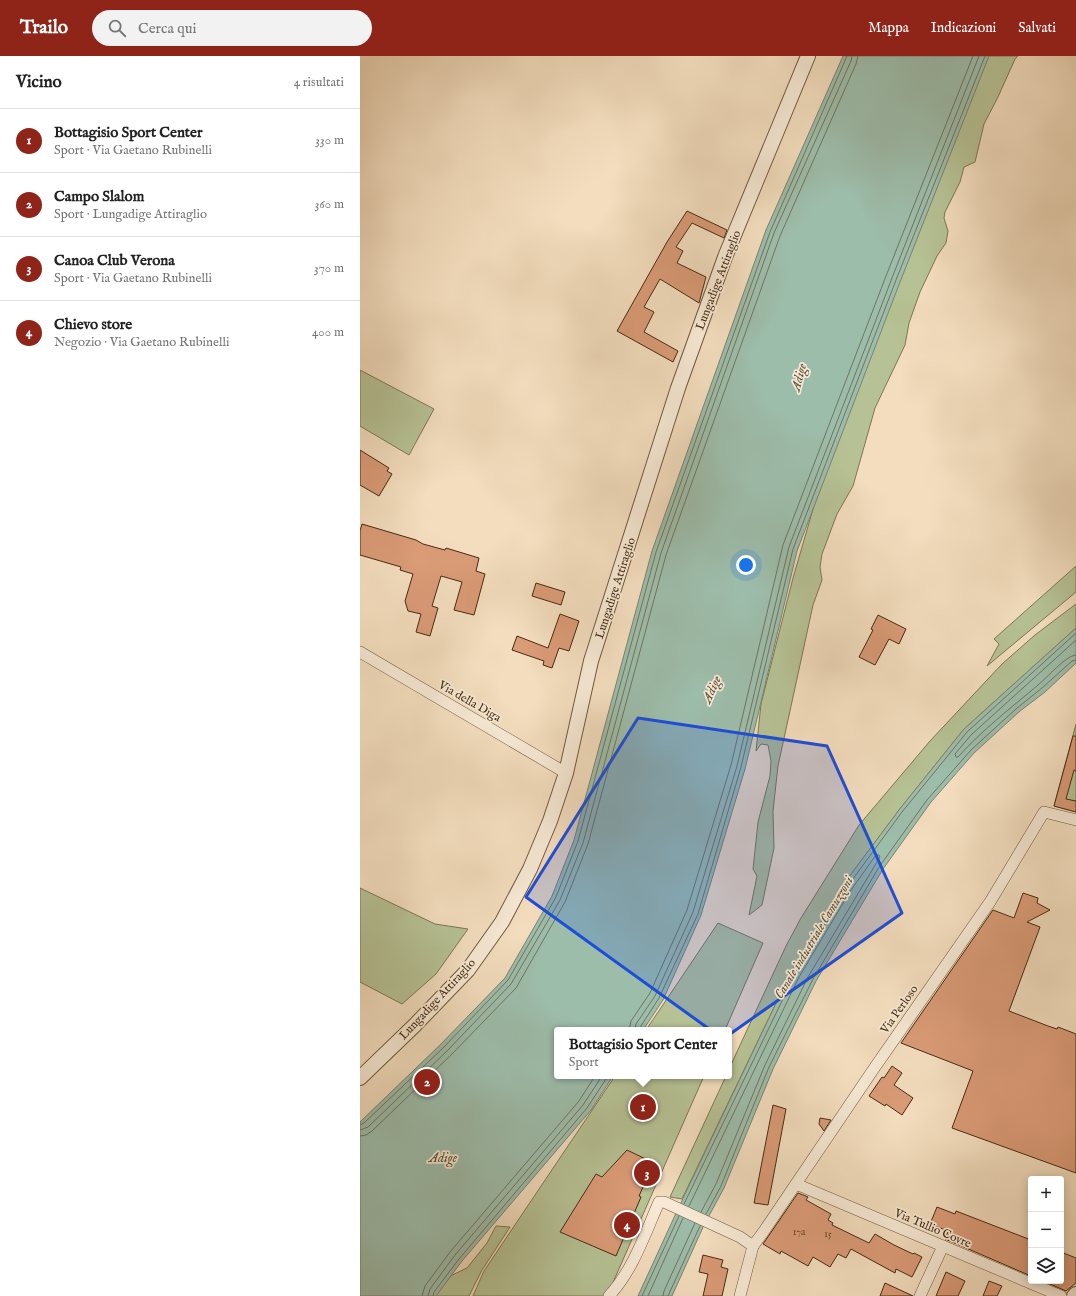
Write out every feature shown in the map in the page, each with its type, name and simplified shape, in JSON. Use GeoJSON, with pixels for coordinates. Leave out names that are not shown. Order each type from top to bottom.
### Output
{"type":"FeatureCollection","features":[{"type":"Feature","properties":{"kind":"street","name":"Lungadige Attiraglio"},"geometry":{"type":"LineString","coordinates":[[360,1078],[415,1025],[468,970],[502,922],[530,869],[550,821],[566,773],[591,661],[678,388],[725,258],[808,56]]}},
{"type":"Feature","properties":{"kind":"street","name":"Via della Diga"},"geometry":{"type":"LineString","coordinates":[[360,652],[566,773]]}},
{"type":"Feature","properties":{"kind":"street","name":"Via Perloso"},"geometry":{"type":"LineString","coordinates":[[740,1296],[753,1246],[990,902],[1044,812],[1076,820]]}},
{"type":"Feature","properties":{"kind":"street","name":"Via Tullio Covre"},"geometry":{"type":"LineString","coordinates":[[796,1184],[1061,1296]]}},
{"type":"Feature","properties":{"kind":"street"},"geometry":{"type":"LineString","coordinates":[[609,1296],[619,1285],[630,1267],[664,1203],[740,1237],[753,1246]]}},
{"type":"Feature","properties":{"kind":"street"},"geometry":{"type":"LineString","coordinates":[[920,1296],[943,1246]]}},
{"type":"Feature","properties":{"kind":"highlighted area"},"geometry":{"type":"Polygon","coordinates":[[[638,718],[827,746],[902,913],[723,1039],[526,897],[638,718]]]}},
{"type":"Feature","properties":{"kind":"shaded area"},"geometry":{"type":"Polygon","coordinates":[[[982,56],[1018,56],[1015,59],[984,124],[975,162],[964,167],[960,182],[945,212],[944,218],[948,231],[946,243],[937,256],[920,292],[909,323],[905,345],[875,408],[853,486],[837,514],[822,554],[820,567],[822,580],[813,605],[778,766],[773,811],[774,848],[762,905],[749,915],[757,876],[753,869],[758,822],[770,776],[771,761],[768,745],[761,744],[756,751],[761,704],[793,578],[818,492],[982,56]]]}},
{"type":"Feature","properties":{"kind":"shaded area"},"geometry":{"type":"Polygon","coordinates":[[[360,370],[434,409],[409,455],[360,426],[360,370]]]}},
{"type":"Feature","properties":{"kind":"shaded area"},"geometry":{"type":"Polygon","coordinates":[[[1076,566],[1076,592],[987,666],[999,644],[994,639],[1076,566]]]}},
{"type":"Feature","properties":{"kind":"shaded area"},"geometry":{"type":"Polygon","coordinates":[[[1076,604],[1076,628],[964,729],[899,810],[843,885],[791,972],[682,1199],[670,1197],[725,1079],[732,1079],[732,1063],[786,946],[801,918],[859,825],[930,741],[1002,664],[1035,635],[1076,604]]]}},
{"type":"Feature","properties":{"kind":"shaded area"},"geometry":{"type":"Polygon","coordinates":[[[1076,724],[1076,812],[1054,806],[1076,724]]]}},
{"type":"Feature","properties":{"kind":"shaded area"},"geometry":{"type":"Polygon","coordinates":[[[360,888],[435,924],[468,929],[436,974],[402,1004],[360,982],[360,888]]]}},
{"type":"Feature","properties":{"kind":"shaded area"},"geometry":{"type":"Polygon","coordinates":[[[718,923],[763,943],[726,1027],[648,1027],[718,923]]]}},
{"type":"Feature","properties":{"kind":"shaded area"},"geometry":{"type":"Polygon","coordinates":[[[613,1079],[703,1079],[607,1296],[473,1296],[484,1271],[613,1079]]]}},
{"type":"Feature","properties":{"kind":"shaded area"},"geometry":{"type":"Polygon","coordinates":[[[496,1226],[510,1227],[482,1270],[469,1296],[432,1296],[448,1277],[467,1268],[487,1243],[496,1226]]]}},
{"type":"Feature","properties":{"kind":"water","name":"Adige"},"geometry":{"type":"Polygon","coordinates":[[[843,56],[989,56],[900,282],[797,551],[745,769],[701,915],[663,1000],[645,1027],[554,1027],[554,1079],[611,1079],[591,1110],[462,1261],[436,1296],[360,1296],[360,1122],[441,1044],[505,978],[552,896],[574,840],[652,551],[766,230],[843,56]]]}},
{"type":"Feature","properties":{"kind":"water","name":"Canale industriale Camuzzoni"},"geometry":{"type":"Polygon","coordinates":[[[1076,628],[1076,663],[1045,692],[1020,711],[974,753],[931,802],[883,869],[816,981],[773,1069],[724,1188],[704,1225],[672,1296],[638,1296],[791,972],[843,885],[899,810],[964,729],[1076,628]]]}},
{"type":"Feature","properties":{"kind":"building"},"geometry":{"type":"Polygon","coordinates":[[[687,211],[727,230],[724,238],[692,223],[676,247],[683,251],[677,263],[706,277],[699,303],[660,279],[644,307],[654,312],[644,332],[678,351],[673,362],[617,331],[667,242],[687,211]]]}},
{"type":"Feature","properties":{"kind":"building"},"geometry":{"type":"Polygon","coordinates":[[[360,450],[389,468],[387,471],[392,474],[379,496],[360,485],[360,450]]]}},
{"type":"Feature","properties":{"kind":"building"},"geometry":{"type":"Polygon","coordinates":[[[362,524],[416,540],[423,544],[445,550],[446,548],[479,558],[476,571],[485,574],[474,615],[454,610],[462,582],[441,576],[432,606],[438,608],[430,636],[416,632],[421,614],[408,611],[405,601],[413,574],[400,570],[401,567],[360,555],[360,531],[362,524]]]}},
{"type":"Feature","properties":{"kind":"building"},"geometry":{"type":"Polygon","coordinates":[[[536,583],[565,592],[561,605],[532,596],[536,583]]]}},
{"type":"Feature","properties":{"kind":"building"},"geometry":{"type":"Polygon","coordinates":[[[560,614],[579,621],[569,651],[559,648],[552,668],[543,665],[544,661],[512,650],[517,636],[548,648],[560,614]]]}},
{"type":"Feature","properties":{"kind":"building"},"geometry":{"type":"Polygon","coordinates":[[[878,615],[906,629],[899,644],[889,639],[875,665],[859,657],[873,630],[871,629],[878,615]]]}},
{"type":"Feature","properties":{"kind":"building"},"geometry":{"type":"Polygon","coordinates":[[[1073,736],[1076,736],[1076,771],[1074,770],[1066,799],[1076,801],[1076,812],[1054,806],[1073,736]]]}},
{"type":"Feature","properties":{"kind":"building"},"geometry":{"type":"Polygon","coordinates":[[[1023,893],[1038,898],[1037,903],[1050,910],[1027,922],[1040,927],[1009,1011],[1048,1026],[1057,1029],[1058,1027],[1076,1034],[1076,1173],[952,1128],[973,1071],[901,1043],[993,910],[1014,918],[1023,893]]]}},
{"type":"Feature","properties":{"kind":"building"},"geometry":{"type":"Polygon","coordinates":[[[892,1066],[902,1073],[894,1085],[913,1098],[902,1115],[886,1104],[885,1106],[869,1096],[882,1077],[884,1078],[892,1066]]]}},
{"type":"Feature","properties":{"kind":"building"},"geometry":{"type":"Polygon","coordinates":[[[773,1105],[786,1109],[768,1205],[754,1203],[773,1105]]]}},
{"type":"Feature","properties":{"kind":"building"},"geometry":{"type":"Polygon","coordinates":[[[820,1118],[831,1120],[824,1131],[819,1124],[820,1118]]]}},
{"type":"Feature","properties":{"kind":"building"},"geometry":{"type":"Polygon","coordinates":[[[627,1150],[654,1163],[639,1196],[641,1197],[616,1256],[560,1232],[596,1174],[602,1177],[627,1150]]]}},
{"type":"Feature","properties":{"kind":"building"},"geometry":{"type":"Polygon","coordinates":[[[798,1193],[808,1197],[806,1200],[831,1214],[828,1220],[833,1223],[832,1225],[869,1243],[875,1234],[894,1245],[922,1257],[912,1277],[896,1269],[895,1273],[851,1249],[846,1258],[838,1254],[830,1267],[813,1257],[808,1266],[781,1251],[780,1254],[763,1244],[798,1193]]]}},
{"type":"Feature","properties":{"kind":"building"},"geometry":{"type":"Polygon","coordinates":[[[937,1207],[955,1214],[956,1211],[1028,1239],[1028,1275],[945,1239],[948,1231],[930,1224],[937,1207]]]}},
{"type":"Feature","properties":{"kind":"building"},"geometry":{"type":"Polygon","coordinates":[[[1064,1253],[1076,1258],[1076,1283],[1066,1291],[1050,1284],[1064,1284],[1064,1253]]]}},
{"type":"Feature","properties":{"kind":"building"},"geometry":{"type":"Polygon","coordinates":[[[703,1255],[723,1260],[721,1267],[728,1269],[722,1296],[703,1296],[708,1274],[699,1272],[703,1255]]]}},
{"type":"Feature","properties":{"kind":"building"},"geometry":{"type":"Polygon","coordinates":[[[946,1272],[965,1281],[958,1296],[936,1296],[946,1272]]]}},
{"type":"Feature","properties":{"kind":"building"},"geometry":{"type":"Polygon","coordinates":[[[989,1281],[1002,1286],[997,1296],[983,1296],[989,1281]]]}},
{"type":"Feature","properties":{"kind":"building"},"geometry":{"type":"Polygon","coordinates":[[[885,1283],[913,1296],[880,1296],[885,1283]]]}},
{"type":"Feature","properties":{"kind":"place","name":"Campo Slalom"},"geometry":{"type":"Point","coordinates":[427,1082]}},
{"type":"Feature","properties":{"kind":"place","name":"Bottagisio Sport Center"},"geometry":{"type":"Point","coordinates":[643,1107]}},
{"type":"Feature","properties":{"kind":"place","name":"Canoa Club Verona"},"geometry":{"type":"Point","coordinates":[647,1173]}},
{"type":"Feature","properties":{"kind":"place","name":"Chievo store"},"geometry":{"type":"Point","coordinates":[627,1225]}}]}
